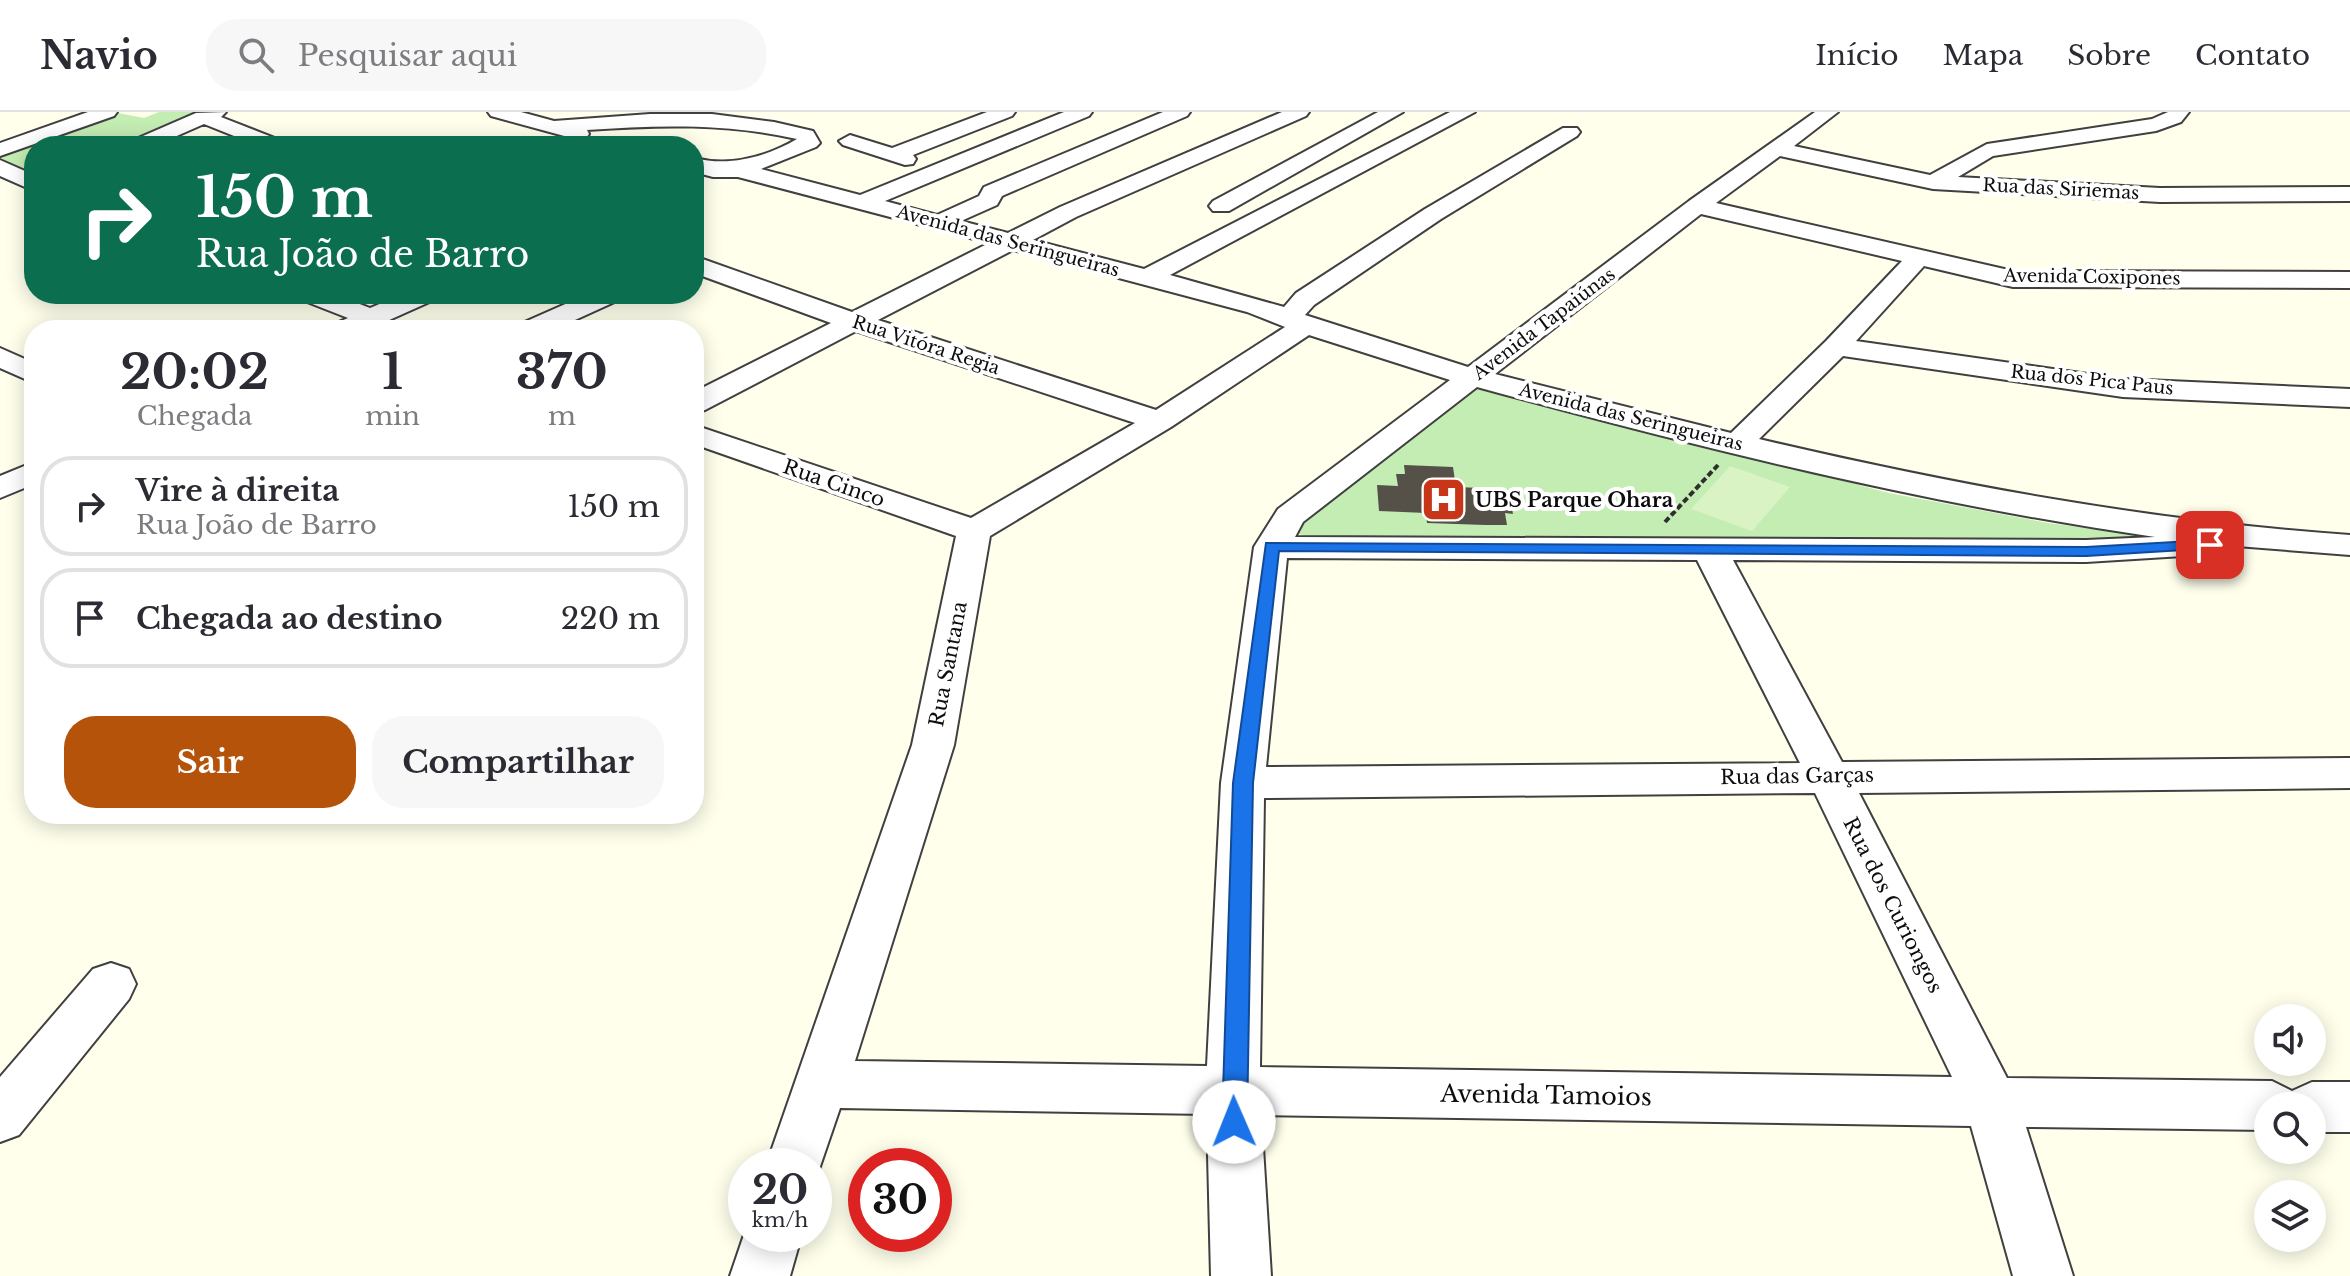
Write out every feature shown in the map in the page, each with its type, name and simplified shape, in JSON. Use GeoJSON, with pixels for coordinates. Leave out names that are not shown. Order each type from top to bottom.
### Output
{"type":"FeatureCollection","features":[{"type":"Feature","properties":{"kind":"street"},"geometry":{"type":"LineString","coordinates":[[39,136],[107,112]]}},
{"type":"Feature","properties":{"kind":"street"},"geometry":{"type":"LineString","coordinates":[[498,112],[587,136]]}},
{"type":"Feature","properties":{"kind":"street"},"geometry":{"type":"LineString","coordinates":[[850,141],[898,157],[1005,112]]}},
{"type":"Feature","properties":{"kind":"street"},"geometry":{"type":"LineString","coordinates":[[863,202],[1082,112]]}},
{"type":"Feature","properties":{"kind":"street"},"geometry":{"type":"LineString","coordinates":[[938,223],[989,200],[992,192],[1180,112]]}},
{"type":"Feature","properties":{"kind":"street"},"geometry":{"type":"LineString","coordinates":[[704,399],[1082,206],[1299,112]]}},
{"type":"Feature","properties":{"kind":"street"},"geometry":{"type":"LineString","coordinates":[[1207,214],[1393,112]]}},
{"type":"Feature","properties":{"kind":"street"},"geometry":{"type":"LineString","coordinates":[[1147,277],[1465,112]]}},
{"type":"Feature","properties":{"kind":"street","name":"Avenida Tapaiúnas"},"geometry":{"type":"LineString","coordinates":[[1271,547],[1290,516],[1697,206],[1828,112]]}},
{"type":"Feature","properties":{"kind":"street"},"geometry":{"type":"LineString","coordinates":[[1933,182],[1987,150],[2156,125],[2174,118],[2179,112]]}},
{"type":"Feature","properties":{"kind":"street"},"geometry":{"type":"LineString","coordinates":[[160,136],[209,115],[256,136]]}},
{"type":"Feature","properties":{"kind":"street"},"geometry":{"type":"LineString","coordinates":[[554,127],[724,117],[769,122],[806,135],[809,143],[739,170]]}},
{"type":"Feature","properties":{"kind":"street"},"geometry":{"type":"LineString","coordinates":[[974,531],[1160,421],[1296,322],[1305,299],[1433,214],[1570,132]]}},
{"type":"Feature","properties":{"kind":"street"},"geometry":{"type":"LineString","coordinates":[[0,150],[24,141]]}},
{"type":"Feature","properties":{"kind":"street","name":"Rua das Siriemas"},"geometry":{"type":"LineString","coordinates":[[1775,149],[1933,182],[2160,195],[2350,194]]}},
{"type":"Feature","properties":{"kind":"street"},"geometry":{"type":"LineString","coordinates":[[0,167],[24,181]]}},
{"type":"Feature","properties":{"kind":"street","name":"Avenida das Seringueiras"},"geometry":{"type":"LineString","coordinates":[[704,171],[739,170],[1147,277],[1256,306],[1296,322],[1472,378],[1737,444],[2012,505],[2273,542],[2350,545]]}},
{"type":"Feature","properties":{"kind":"street"},"geometry":{"type":"LineString","coordinates":[[11,199],[24,192]]}},
{"type":"Feature","properties":{"kind":"street","name":"Avenida Coxipones"},"geometry":{"type":"LineString","coordinates":[[1697,206],[2013,279],[2350,280]]}},
{"type":"Feature","properties":{"kind":"street"},"geometry":{"type":"LineString","coordinates":[[1109,267],[1137,252]]}},
{"type":"Feature","properties":{"kind":"street"},"geometry":{"type":"LineString","coordinates":[[1737,444],[1836,347],[1918,258]]}},
{"type":"Feature","properties":{"kind":"street","name":"Rua Vitóra Regia"},"geometry":{"type":"LineString","coordinates":[[704,268],[852,321],[1160,421]]}},
{"type":"Feature","properties":{"kind":"street"},"geometry":{"type":"LineString","coordinates":[[336,304],[371,318]]}},
{"type":"Feature","properties":{"kind":"street"},"geometry":{"type":"LineString","coordinates":[[366,320],[402,304]]}},
{"type":"Feature","properties":{"kind":"street"},"geometry":{"type":"LineString","coordinates":[[552,320],[588,304]]}},
{"type":"Feature","properties":{"kind":"street","name":"Rua dos Pica Paus"},"geometry":{"type":"LineString","coordinates":[[1836,347],[2123,388],[2350,398]]}},
{"type":"Feature","properties":{"kind":"street"},"geometry":{"type":"LineString","coordinates":[[0,357],[24,369]]}},
{"type":"Feature","properties":{"kind":"street","name":"Rua Cinco"},"geometry":{"type":"LineString","coordinates":[[704,437],[974,531]]}},
{"type":"Feature","properties":{"kind":"street"},"geometry":{"type":"LineString","coordinates":[[0,488],[24,477]]}},
{"type":"Feature","properties":{"kind":"street","name":"Rua Santana"},"geometry":{"type":"LineString","coordinates":[[799,1148],[933,745],[974,531]]}},
{"type":"Feature","properties":{"kind":"street"},"geometry":{"type":"LineString","coordinates":[[1241,1276],[1233,1091],[1243,783],[1271,547],[1643,546],[2086,551],[2273,542]]}},
{"type":"Feature","properties":{"kind":"street","name":"Rua dos Curiongos"},"geometry":{"type":"LineString","coordinates":[[1709,548],[1828,775],[1991,1101],[2043,1276]]}},
{"type":"Feature","properties":{"kind":"street","name":"Rua das Garças"},"geometry":{"type":"LineString","coordinates":[[1243,783],[1828,775],[2350,773]]}},
{"type":"Feature","properties":{"kind":"street"},"geometry":{"type":"LineString","coordinates":[[0,1117],[111,984]]}},
{"type":"Feature","properties":{"kind":"street","name":"Avenida Tamoios"},"geometry":{"type":"LineString","coordinates":[[819,1084],[2254,1106]]}},
{"type":"Feature","properties":{"kind":"street"},"geometry":{"type":"LineString","coordinates":[[2326,1107],[2350,1107]]}},
{"type":"Feature","properties":{"kind":"street"},"geometry":{"type":"LineString","coordinates":[[760,1276],[767,1252]]}},
{"type":"Feature","properties":{"kind":"path"},"geometry":{"type":"LineString","coordinates":[[1643,546],[1737,444]]}},
{"type":"Feature","properties":{"kind":"green space"},"geometry":{"type":"Polygon","coordinates":[[[159,112],[205,112],[148,136],[50,136],[118,113],[144,118],[159,112]]]}},
{"type":"Feature","properties":{"kind":"green space"},"geometry":{"type":"Polygon","coordinates":[[[24,145],[24,170],[0,157],[0,153],[24,145]]]}},
{"type":"Feature","properties":{"kind":"green space"},"geometry":{"type":"Polygon","coordinates":[[[1478,384],[1889,493],[2048,523],[2154,537],[2154,540],[1650,543],[1307,537],[1291,531],[1478,384]]]}},
{"type":"Feature","properties":{"kind":"green space"},"geometry":{"type":"Polygon","coordinates":[[[1730,466],[1790,487],[1752,531],[1691,509],[1730,466]]]}},
{"type":"Feature","properties":{"kind":"building","name":"UBS Parque Ohara"},"geometry":{"type":"Polygon","coordinates":[[[1404,465],[1453,467],[1456,487],[1508,489],[1513,514],[1505,513],[1507,525],[1485,525],[1427,523],[1426,513],[1379,511],[1377,485],[1398,486],[1396,474],[1405,474],[1404,465]]]}},
{"type":"Feature","properties":{"kind":"place","name":"UBS Parque Ohara"},"geometry":{"type":"Point","coordinates":[1444,500]}},
{"type":"Feature","properties":{"kind":"route"},"geometry":{"type":"LineString","coordinates":[[1234,1122],[1243,783],[1271,547],[1643,546],[2086,551],[2210,545]]}}]}
